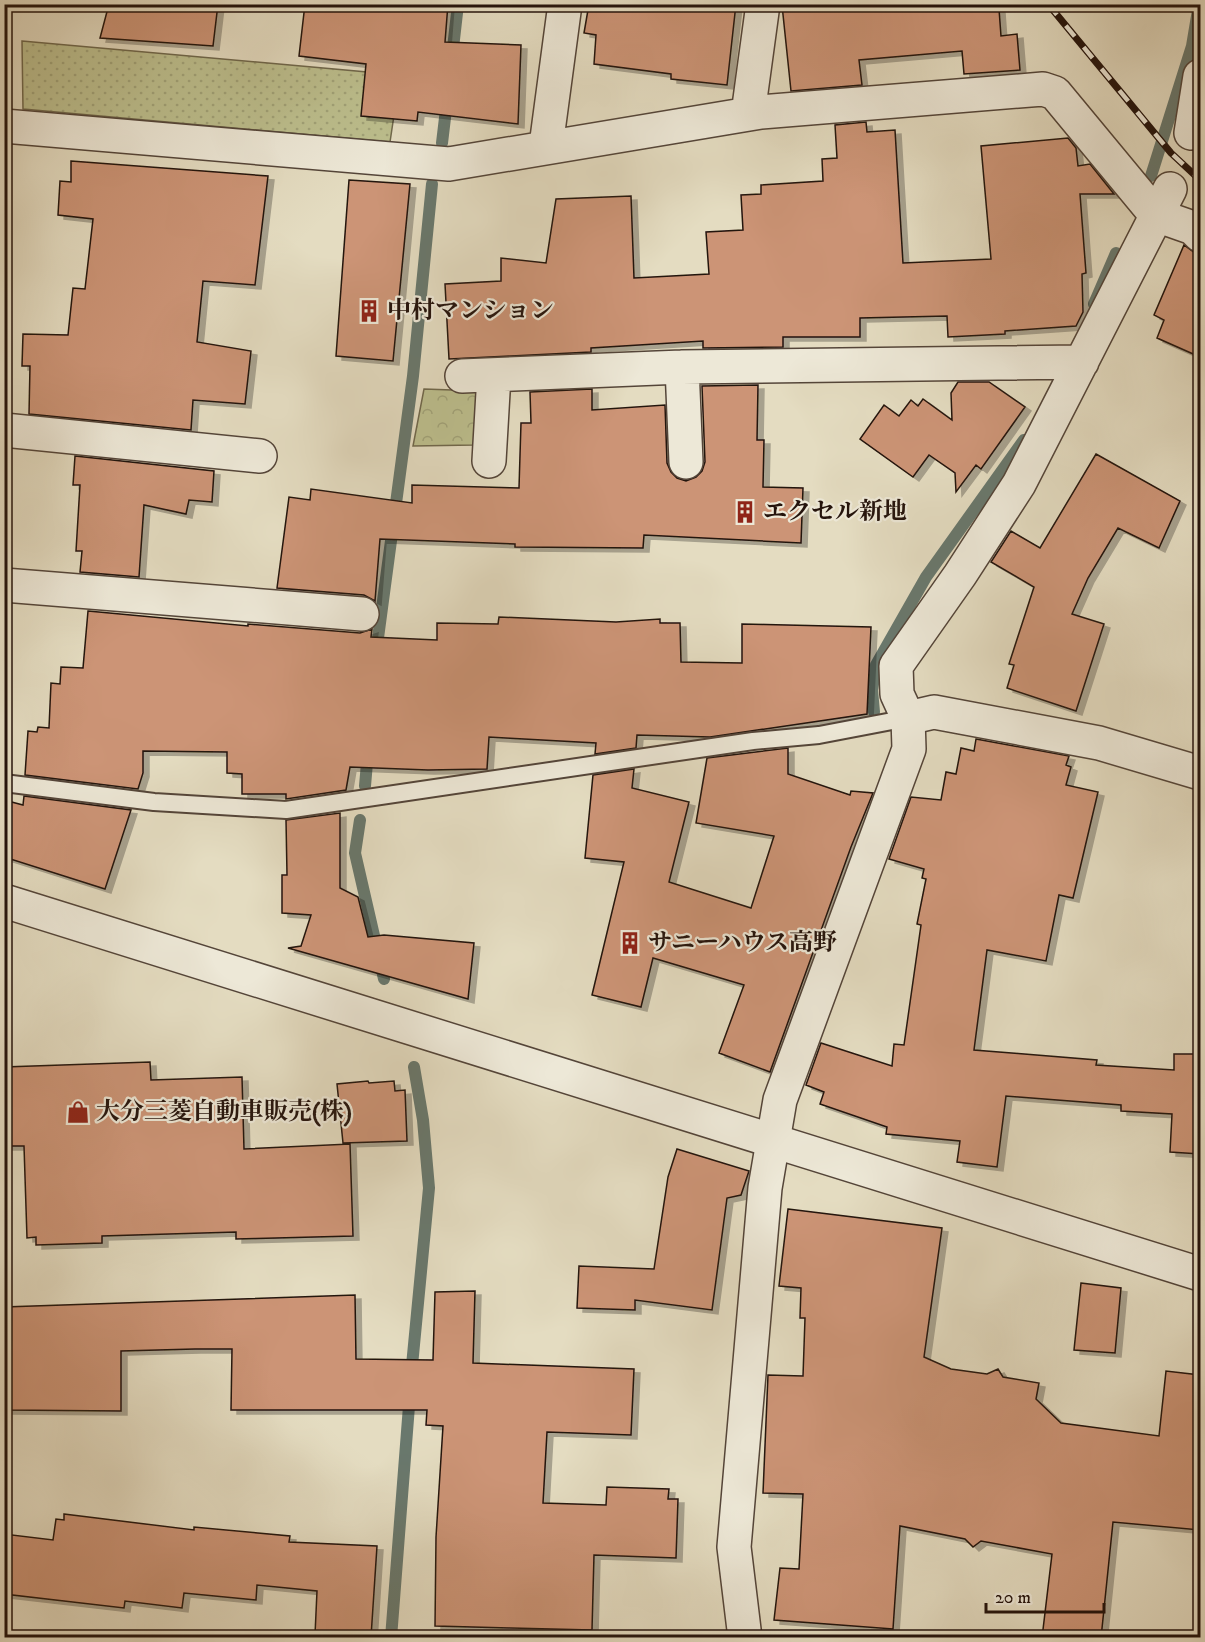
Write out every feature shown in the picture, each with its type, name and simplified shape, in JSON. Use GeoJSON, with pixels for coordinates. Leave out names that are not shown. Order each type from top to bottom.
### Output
{"type":"FeatureCollection","features":[{"type":"Feature","properties":{"kind":"street"},"geometry":{"type":"LineString","coordinates":[[546,146],[565,4]]}},
{"type":"Feature","properties":{"kind":"street"},"geometry":{"type":"LineString","coordinates":[[748,114],[763,4]]}},
{"type":"Feature","properties":{"kind":"street"},"geometry":{"type":"LineString","coordinates":[[1191,133],[1200,76]]}},
{"type":"Feature","properties":{"kind":"street"},"geometry":{"type":"LineString","coordinates":[[4,126],[449,164],[748,114],[1043,89],[1055,93],[1163,202],[1200,235]]}},
{"type":"Feature","properties":{"kind":"street"},"geometry":{"type":"LineString","coordinates":[[745,1638],[734,1547],[765,1188],[772,1141],[780,1100],[909,749],[908,718],[897,694],[896,666],[960,575],[1019,484],[1163,202]]}},
{"type":"Feature","properties":{"kind":"street"},"geometry":{"type":"LineString","coordinates":[[489,462],[478,375],[682,367],[1082,362]]}},
{"type":"Feature","properties":{"kind":"street"},"geometry":{"type":"LineString","coordinates":[[682,367],[686,462]]}},
{"type":"Feature","properties":{"kind":"street"},"geometry":{"type":"LineString","coordinates":[[4,430],[260,456]]}},
{"type":"Feature","properties":{"kind":"street"},"geometry":{"type":"LineString","coordinates":[[4,585],[362,614]]}},
{"type":"Feature","properties":{"kind":"street"},"geometry":{"type":"LineString","coordinates":[[908,718],[934,712],[1099,742],[1200,773]]}},
{"type":"Feature","properties":{"kind":"street"},"geometry":{"type":"LineString","coordinates":[[4,902],[1200,1274]]}},
{"type":"Feature","properties":{"kind":"lane"},"geometry":{"type":"LineString","coordinates":[[4,783],[154,802],[286,810],[753,741],[819,735],[908,718]]}},
{"type":"Feature","properties":{"kind":"green space"},"geometry":{"type":"Polygon","coordinates":[[[22,41],[400,75],[390,142],[23,109],[22,41]]]}},
{"type":"Feature","properties":{"kind":"green space"},"geometry":{"type":"Polygon","coordinates":[[[424,389],[480,391],[474,445],[413,446],[424,389]]]}},
{"type":"Feature","properties":{"kind":"building"},"geometry":{"type":"Polygon","coordinates":[[[109,4],[218,4],[213,46],[100,38],[109,4]]]}},
{"type":"Feature","properties":{"kind":"building"},"geometry":{"type":"Polygon","coordinates":[[[305,4],[448,4],[445,42],[521,45],[518,124],[418,112],[417,121],[361,116],[366,64],[299,56],[305,4]]]}},
{"type":"Feature","properties":{"kind":"building"},"geometry":{"type":"Polygon","coordinates":[[[589,4],[736,4],[727,85],[671,79],[671,74],[594,64],[596,35],[584,33],[589,4]]]}},
{"type":"Feature","properties":{"kind":"building"},"geometry":{"type":"Polygon","coordinates":[[[993,4],[994,9],[999,9],[1001,36],[1017,34],[1020,70],[964,74],[962,51],[859,60],[862,85],[791,91],[782,5],[993,4]]]}},
{"type":"Feature","properties":{"kind":"building"},"geometry":{"type":"Polygon","coordinates":[[[866,122],[867,132],[895,130],[903,263],[991,259],[981,146],[1068,138],[1076,148],[1078,166],[1090,164],[1114,194],[1080,194],[1086,273],[1082,274],[1083,312],[1076,326],[1005,331],[1005,334],[948,337],[947,316],[860,318],[860,337],[783,337],[783,347],[703,348],[703,341],[591,348],[591,352],[449,359],[445,284],[501,281],[501,258],[546,263],[556,199],[631,196],[634,278],[709,274],[706,232],[743,230],[741,195],[761,194],[761,185],[823,181],[822,159],[837,158],[835,125],[866,122]]]}},
{"type":"Feature","properties":{"kind":"building"},"geometry":{"type":"Polygon","coordinates":[[[71,161],[268,176],[255,285],[203,281],[197,342],[251,351],[245,404],[193,400],[191,430],[29,414],[30,366],[22,366],[23,334],[68,335],[73,288],[85,289],[93,219],[58,215],[60,181],[71,182],[71,161]]]}},
{"type":"Feature","properties":{"kind":"building"},"geometry":{"type":"Polygon","coordinates":[[[349,180],[410,184],[393,361],[336,356],[349,180]]]}},
{"type":"Feature","properties":{"kind":"building"},"geometry":{"type":"Polygon","coordinates":[[[1184,245],[1195,253],[1200,253],[1200,357],[1157,338],[1164,320],[1154,315],[1184,245]]]}},
{"type":"Feature","properties":{"kind":"building"},"geometry":{"type":"Polygon","coordinates":[[[958,382],[989,382],[1025,407],[981,469],[976,465],[956,492],[955,473],[929,455],[913,477],[860,439],[884,405],[899,416],[911,400],[918,406],[923,399],[952,420],[951,393],[958,382]]]}},
{"type":"Feature","properties":{"kind":"building"},"geometry":{"type":"Polygon","coordinates":[[[758,385],[757,440],[764,440],[763,487],[803,488],[801,543],[644,535],[643,548],[515,547],[515,544],[380,539],[375,601],[364,595],[277,588],[289,497],[310,500],[311,489],[412,503],[412,485],[519,488],[521,423],[531,423],[530,392],[592,389],[592,410],[665,405],[667,463],[677,478],[686,481],[696,477],[702,471],[705,462],[702,386],[758,385]]]}},
{"type":"Feature","properties":{"kind":"building"},"geometry":{"type":"Polygon","coordinates":[[[1096,454],[1180,501],[1159,548],[1118,528],[1088,578],[1072,614],[1104,624],[1076,711],[1007,688],[1014,665],[1009,664],[1034,587],[991,562],[1011,531],[1040,548],[1096,454]]]}},
{"type":"Feature","properties":{"kind":"building"},"geometry":{"type":"Polygon","coordinates":[[[75,456],[214,471],[212,502],[189,500],[186,514],[144,505],[139,577],[80,572],[82,551],[76,551],[80,485],[73,485],[75,456]]]}},
{"type":"Feature","properties":{"kind":"building"},"geometry":{"type":"Polygon","coordinates":[[[88,611],[248,626],[248,624],[360,633],[372,629],[371,637],[437,640],[437,623],[498,624],[499,617],[616,622],[660,619],[660,623],[680,623],[681,662],[742,663],[742,624],[871,627],[867,714],[710,737],[637,735],[636,748],[595,754],[596,743],[489,737],[487,769],[428,770],[350,767],[346,790],[286,799],[286,794],[242,794],[242,774],[227,773],[227,752],[143,751],[143,773],[138,789],[25,775],[28,731],[37,732],[38,727],[49,728],[51,683],[60,684],[61,667],[83,668],[88,611]]]}},
{"type":"Feature","properties":{"kind":"building"},"geometry":{"type":"Polygon","coordinates":[[[976,739],[1069,756],[1066,765],[1071,767],[1066,785],[1098,792],[1073,898],[1059,895],[1046,961],[987,950],[974,1050],[1097,1060],[1096,1065],[1174,1070],[1174,1054],[1200,1054],[1200,1154],[1170,1152],[1172,1114],[1121,1111],[1121,1105],[1006,1096],[997,1167],[957,1162],[960,1141],[886,1134],[887,1127],[820,1104],[824,1092],[806,1085],[821,1043],[892,1066],[894,1044],[904,1045],[921,925],[917,924],[926,879],[922,878],[924,869],[889,859],[911,797],[941,800],[946,772],[956,774],[961,748],[974,751],[976,739]]]}},
{"type":"Feature","properties":{"kind":"building"},"geometry":{"type":"Polygon","coordinates":[[[788,748],[788,774],[850,795],[851,791],[873,793],[851,847],[770,1072],[719,1053],[744,985],[653,958],[641,1007],[592,995],[624,862],[585,858],[593,775],[634,769],[632,788],[689,802],[669,882],[751,908],[774,836],[696,823],[707,758],[788,748]]]}},
{"type":"Feature","properties":{"kind":"building"},"geometry":{"type":"Polygon","coordinates":[[[24,796],[131,810],[105,889],[4,857],[4,800],[23,805],[24,796]]]}},
{"type":"Feature","properties":{"kind":"building"},"geometry":{"type":"Polygon","coordinates":[[[340,813],[340,888],[358,897],[368,937],[384,935],[474,943],[468,999],[288,948],[301,946],[311,915],[282,913],[282,875],[287,875],[286,820],[340,813]]]}},
{"type":"Feature","properties":{"kind":"building"},"geometry":{"type":"Polygon","coordinates":[[[150,1062],[151,1080],[242,1077],[244,1149],[350,1144],[353,1236],[236,1239],[236,1232],[102,1236],[102,1243],[36,1245],[36,1237],[27,1238],[24,1146],[4,1146],[4,1067],[150,1062]]]}},
{"type":"Feature","properties":{"kind":"building"},"geometry":{"type":"Polygon","coordinates":[[[368,1081],[369,1083],[394,1081],[395,1091],[405,1090],[407,1141],[343,1143],[337,1084],[368,1081]]]}},
{"type":"Feature","properties":{"kind":"building"},"geometry":{"type":"Polygon","coordinates":[[[677,1149],[749,1171],[741,1195],[727,1198],[712,1310],[635,1300],[635,1310],[577,1308],[579,1266],[654,1269],[668,1177],[677,1149]]]}},
{"type":"Feature","properties":{"kind":"building"},"geometry":{"type":"Polygon","coordinates":[[[788,1209],[942,1228],[924,1357],[951,1369],[987,1374],[998,1369],[1003,1377],[1039,1383],[1036,1399],[1061,1423],[1159,1436],[1166,1371],[1200,1375],[1200,1530],[1113,1522],[1101,1638],[1042,1638],[1052,1554],[981,1541],[973,1547],[965,1539],[900,1526],[893,1629],[774,1620],[780,1568],[799,1569],[803,1494],[763,1493],[768,1375],[803,1376],[805,1318],[800,1318],[801,1288],[779,1286],[788,1209]]]}},
{"type":"Feature","properties":{"kind":"building"},"geometry":{"type":"Polygon","coordinates":[[[1081,1283],[1121,1288],[1115,1353],[1074,1350],[1081,1283]]]}},
{"type":"Feature","properties":{"kind":"building"},"geometry":{"type":"Polygon","coordinates":[[[475,1291],[473,1363],[634,1369],[631,1435],[547,1432],[543,1503],[606,1505],[607,1487],[669,1489],[668,1499],[678,1499],[676,1558],[594,1555],[592,1630],[435,1626],[436,1537],[443,1426],[426,1425],[427,1410],[231,1410],[232,1349],[195,1349],[121,1351],[121,1411],[4,1410],[4,1307],[355,1295],[356,1359],[433,1360],[435,1292],[475,1291]]]}},
{"type":"Feature","properties":{"kind":"building"},"geometry":{"type":"Polygon","coordinates":[[[64,1514],[194,1530],[194,1527],[290,1536],[289,1542],[377,1546],[371,1637],[315,1635],[317,1591],[257,1585],[256,1600],[184,1593],[182,1608],[125,1601],[124,1608],[4,1594],[4,1534],[53,1540],[56,1519],[64,1520],[64,1514]]]}},
{"type":"Feature","properties":{"kind":"waterway"},"geometry":{"type":"LineString","coordinates":[[452,57],[458,4]]}},
{"type":"Feature","properties":{"kind":"waterway"},"geometry":{"type":"LineString","coordinates":[[1151,176],[1192,46],[1199,4]]}},
{"type":"Feature","properties":{"kind":"waterway"},"geometry":{"type":"LineString","coordinates":[[442,143],[447,101]]}},
{"type":"Feature","properties":{"kind":"waterway"},"geometry":{"type":"LineString","coordinates":[[376,653],[413,376],[432,184]]}},
{"type":"Feature","properties":{"kind":"waterway"},"geometry":{"type":"LineString","coordinates":[[1094,304],[1116,253]]}},
{"type":"Feature","properties":{"kind":"waterway"},"geometry":{"type":"LineString","coordinates":[[874,712],[872,690],[876,665],[926,577],[1024,440]]}},
{"type":"Feature","properties":{"kind":"waterway"},"geometry":{"type":"LineString","coordinates":[[365,786],[368,751]]}},
{"type":"Feature","properties":{"kind":"waterway"},"geometry":{"type":"LineString","coordinates":[[360,820],[355,853],[384,979]]}},
{"type":"Feature","properties":{"kind":"waterway"},"geometry":{"type":"LineString","coordinates":[[411,1376],[429,1188],[423,1120],[414,1067]]}},
{"type":"Feature","properties":{"kind":"waterway"},"geometry":{"type":"LineString","coordinates":[[391,1638],[410,1393]]}},
{"type":"Feature","properties":{"kind":"railway"},"geometry":{"type":"LineString","coordinates":[[1048,4],[1171,153],[1200,180]]}},
{"type":"Feature","properties":{"kind":"place","name":"中村マンション"},"geometry":{"type":"Point","coordinates":[369,311]}},
{"type":"Feature","properties":{"kind":"place","name":"エクセル新地"},"geometry":{"type":"Point","coordinates":[745,512]}},
{"type":"Feature","properties":{"kind":"place","name":"サニーハウス高野"},"geometry":{"type":"Point","coordinates":[630,943]}},
{"type":"Feature","properties":{"kind":"place","name":"大分三菱自動車販売(株)"},"geometry":{"type":"Point","coordinates":[78,1112]}}]}
